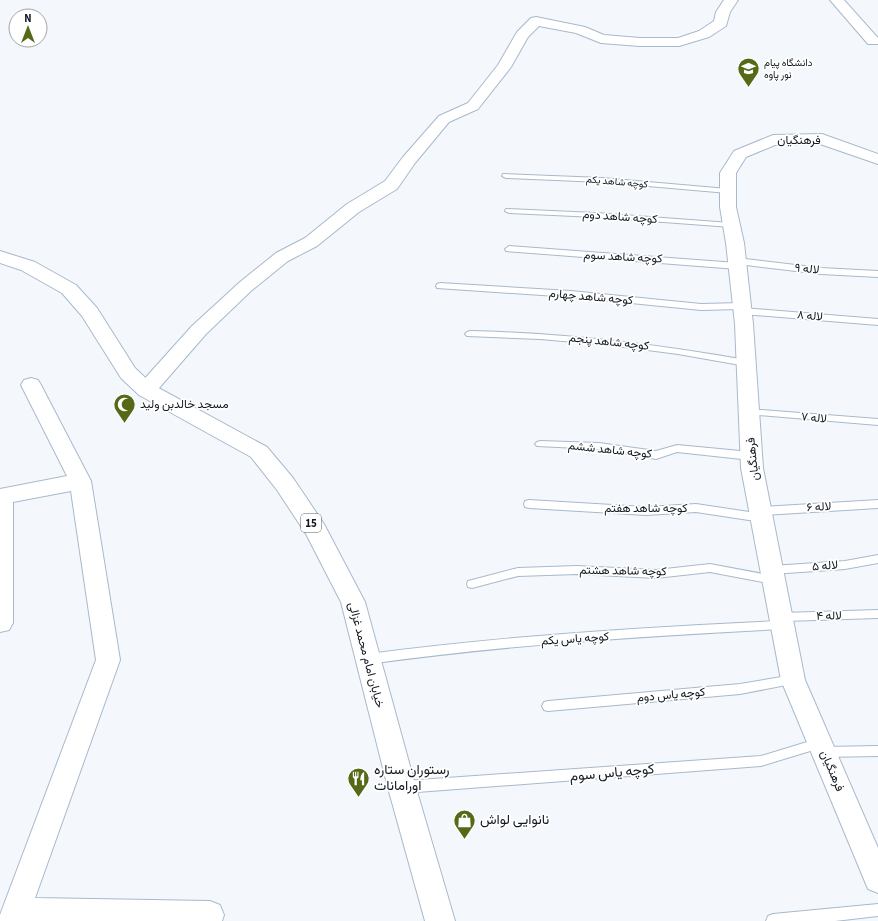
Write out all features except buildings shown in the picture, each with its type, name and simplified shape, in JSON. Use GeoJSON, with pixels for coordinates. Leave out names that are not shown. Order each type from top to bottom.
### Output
{"type":"FeatureCollection","features":[{"type":"Feature","properties":{"kind":"main road","name":"خیابان امام محمد غزالی"},"geometry":{"type":"LineString","coordinates":[[0,257],[28,266],[69,289],[90,312],[128,373],[146,390],[259,452],[285,484],[316,530],[353,602],[402,788],[440,921]]}},
{"type":"Feature","properties":{"kind":"street"},"geometry":{"type":"LineString","coordinates":[[146,390],[199,330],[246,286],[282,257],[311,242],[354,208],[392,185],[409,160],[444,119],[473,106],[504,67],[522,35],[536,21],[580,30],[601,39],[640,42],[679,42],[704,34],[721,23],[723,12],[732,0]]}},
{"type":"Feature","properties":{"kind":"street"},"geometry":{"type":"LineString","coordinates":[[837,0],[873,41]]}},
{"type":"Feature","properties":{"kind":"street","name":"فرهنگیان"},"geometry":{"type":"LineString","coordinates":[[872,157],[822,138],[773,140],[740,154],[728,173],[728,207],[737,263],[742,309],[751,456],[793,680],[878,880]]}},
{"type":"Feature","properties":{"kind":"street"},"geometry":{"type":"LineString","coordinates":[[31,386],[80,481],[108,660],[14,916],[210,914]]}},
{"type":"Feature","properties":{"kind":"street"},"geometry":{"type":"LineString","coordinates":[[2,623],[1,497],[80,481]]}},
{"type":"Feature","properties":{"kind":"lane","name":"کوچه شاهد یکم"},"geometry":{"type":"LineString","coordinates":[[506,176],[602,180],[728,191]]}},
{"type":"Feature","properties":{"kind":"lane","name":"کوچه شاهد دوم"},"geometry":{"type":"LineString","coordinates":[[509,211],[596,215],[731,225]]}},
{"type":"Feature","properties":{"kind":"lane","name":"کوچه شاهد سوم"},"geometry":{"type":"LineString","coordinates":[[509,249],[737,263]]}},
{"type":"Feature","properties":{"kind":"lane","name":"لاله ۹"},"geometry":{"type":"LineString","coordinates":[[737,263],[821,271],[878,274]]}},
{"type":"Feature","properties":{"kind":"lane","name":"کوچه شاهد چهارم"},"geometry":{"type":"LineString","coordinates":[[440,286],[571,294],[742,309]]}},
{"type":"Feature","properties":{"kind":"lane","name":"لاله ۸"},"geometry":{"type":"LineString","coordinates":[[742,309],[878,322]]}},
{"type":"Feature","properties":{"kind":"lane","name":"کوچه شاهد پنجم"},"geometry":{"type":"LineString","coordinates":[[470,334],[522,334],[605,341],[676,350],[746,362]]}},
{"type":"Feature","properties":{"kind":"lane","name":"لاله ۷"},"geometry":{"type":"LineString","coordinates":[[749,412],[878,422]]}},
{"type":"Feature","properties":{"kind":"lane","name":"کوچه شاهد ششم"},"geometry":{"type":"LineString","coordinates":[[540,444],[599,446],[656,455],[677,448],[751,456]]}},
{"type":"Feature","properties":{"kind":"lane","name":"کوچه شاهد هفتم"},"geometry":{"type":"LineString","coordinates":[[529,504],[646,511],[696,508],[761,514]]}},
{"type":"Feature","properties":{"kind":"lane","name":"لاله ۶"},"geometry":{"type":"LineString","coordinates":[[761,514],[878,504]]}},
{"type":"Feature","properties":{"kind":"lane","name":"لاله ۵"},"geometry":{"type":"LineString","coordinates":[[773,575],[878,559]]}},
{"type":"Feature","properties":{"kind":"lane","name":"کوچه شاهد هشتم"},"geometry":{"type":"LineString","coordinates":[[472,584],[518,572],[577,570],[656,574],[710,568],[773,575]]}},
{"type":"Feature","properties":{"kind":"lane","name":"لاله ۴"},"geometry":{"type":"LineString","coordinates":[[782,621],[878,614]]}},
{"type":"Feature","properties":{"kind":"lane","name":"کوچه یاس یکم"},"geometry":{"type":"LineString","coordinates":[[368,659],[434,650],[782,621]]}},
{"type":"Feature","properties":{"kind":"lane","name":"کوچه یاس دوم"},"geometry":{"type":"LineString","coordinates":[[548,706],[740,689],[793,680]]}},
{"type":"Feature","properties":{"kind":"lane","name":"کوچه یاس سوم"},"geometry":{"type":"LineString","coordinates":[[402,788],[761,761],[822,748],[878,751]]}},
{"type":"Feature","properties":{"kind":"lane"},"geometry":{"type":"LineString","coordinates":[[773,921],[878,910]]}},
{"type":"Feature","properties":{"kind":"place","name":"دانشگاه پیام نور پاوه"},"geometry":{"type":"Point","coordinates":[748,88]}},
{"type":"Feature","properties":{"kind":"place","name":"مسجد خالدبن ولید"},"geometry":{"type":"Point","coordinates":[124,424]}},
{"type":"Feature","properties":{"kind":"place","name":"رستوران ستاره اورامانات"},"geometry":{"type":"Point","coordinates":[359,798]}},
{"type":"Feature","properties":{"kind":"place","name":"نانوایی لواش"},"geometry":{"type":"Point","coordinates":[465,840]}}]}
